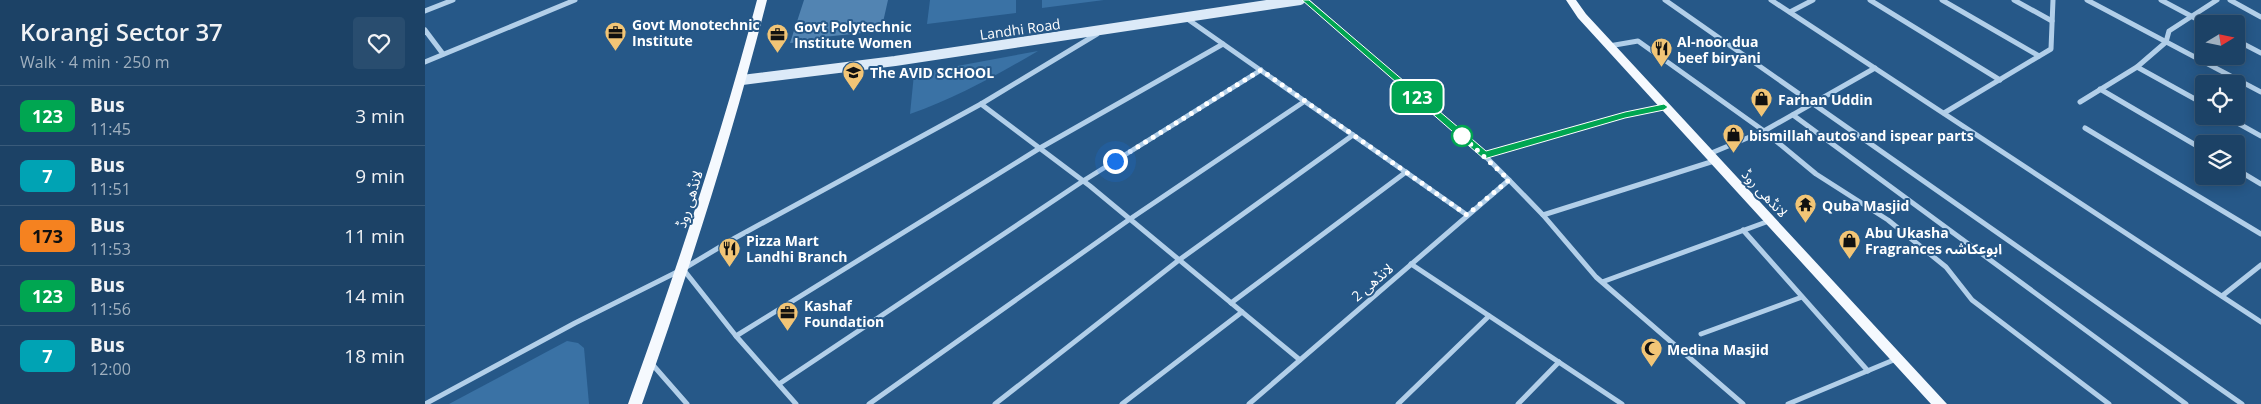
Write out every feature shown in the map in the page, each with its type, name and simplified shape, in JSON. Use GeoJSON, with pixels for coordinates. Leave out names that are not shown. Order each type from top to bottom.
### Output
{"type":"FeatureCollection","features":[{"type":"Feature","properties":{"kind":"main road","name":"لانڈھی روڈ"},"geometry":{"type":"LineString","coordinates":[[635,404],[683,269],[742,80],[762,0]]}},
{"type":"Feature","properties":{"kind":"main road","name":"لانڈھی روڈ"},"geometry":{"type":"LineString","coordinates":[[1571,0],[1582,16],[1664,107],[1940,404]]}},
{"type":"Feature","properties":{"kind":"street"},"geometry":{"type":"LineString","coordinates":[[425,12],[453,0]]}},
{"type":"Feature","properties":{"kind":"street"},"geometry":{"type":"LineString","coordinates":[[425,62],[575,0]]}},
{"type":"Feature","properties":{"kind":"street","name":"Landhi Road"},"geometry":{"type":"LineString","coordinates":[[742,80],[895,61],[1300,0]]}},
{"type":"Feature","properties":{"kind":"street"},"geometry":{"type":"LineString","coordinates":[[1306,0],[1484,155],[1543,215],[1602,282],[1743,404]]}},
{"type":"Feature","properties":{"kind":"street"},"geometry":{"type":"LineString","coordinates":[[1665,0],[1814,102],[2242,404]]}},
{"type":"Feature","properties":{"kind":"street"},"geometry":{"type":"LineString","coordinates":[[1771,0],[2261,322]]}},
{"type":"Feature","properties":{"kind":"street"},"geometry":{"type":"LineString","coordinates":[[1790,12],[1813,0]]}},
{"type":"Feature","properties":{"kind":"street"},"geometry":{"type":"LineString","coordinates":[[1870,0],[2000,80]]}},
{"type":"Feature","properties":{"kind":"street"},"geometry":{"type":"LineString","coordinates":[[1943,0],[2039,56]]}},
{"type":"Feature","properties":{"kind":"street"},"geometry":{"type":"LineString","coordinates":[[2014,0],[2052,21]]}},
{"type":"Feature","properties":{"kind":"street"},"geometry":{"type":"LineString","coordinates":[[1944,113],[2051,49],[2053,0]]}},
{"type":"Feature","properties":{"kind":"street"},"geometry":{"type":"LineString","coordinates":[[2087,0],[2261,92]]}},
{"type":"Feature","properties":{"kind":"street"},"geometry":{"type":"LineString","coordinates":[[2161,0],[2193,17]]}},
{"type":"Feature","properties":{"kind":"street"},"geometry":{"type":"LineString","coordinates":[[2080,102],[2137,67],[2166,42],[2169,31],[2217,0]]}},
{"type":"Feature","properties":{"kind":"street"},"geometry":{"type":"LineString","coordinates":[[2230,0],[2261,17]]}},
{"type":"Feature","properties":{"kind":"street"},"geometry":{"type":"LineString","coordinates":[[1186,18],[1467,215]]}},
{"type":"Feature","properties":{"kind":"street"},"geometry":{"type":"LineString","coordinates":[[425,30],[443,54]]}},
{"type":"Feature","properties":{"kind":"street"},"geometry":{"type":"LineString","coordinates":[[425,404],[575,323],[683,269],[735,238],[981,104],[1101,31]]}},
{"type":"Feature","properties":{"kind":"street"},"geometry":{"type":"LineString","coordinates":[[1609,46],[1638,41],[1764,131],[1816,174],[1888,220],[1946,266],[1972,300],[2109,404]]}},
{"type":"Feature","properties":{"kind":"street"},"geometry":{"type":"LineString","coordinates":[[736,336],[1040,148],[1223,44]]}},
{"type":"Feature","properties":{"kind":"street"},"geometry":{"type":"LineString","coordinates":[[2245,45],[2261,53]]}},
{"type":"Feature","properties":{"kind":"street"},"geometry":{"type":"LineString","coordinates":[[2137,67],[2195,99]]}},
{"type":"Feature","properties":{"kind":"street"},"geometry":{"type":"LineString","coordinates":[[1543,215],[1711,158],[1764,131],[1875,68]]}},
{"type":"Feature","properties":{"kind":"street"},"geometry":{"type":"LineString","coordinates":[[779,384],[1083,181],[1261,70]]}},
{"type":"Feature","properties":{"kind":"street"},"geometry":{"type":"LineString","coordinates":[[2100,89],[2195,145]]}},
{"type":"Feature","properties":{"kind":"street"},"geometry":{"type":"LineString","coordinates":[[869,404],[1130,219],[1305,102]]}},
{"type":"Feature","properties":{"kind":"street"},"geometry":{"type":"LineString","coordinates":[[981,104],[1083,181],[1300,360]]}},
{"type":"Feature","properties":{"kind":"street"},"geometry":{"type":"LineString","coordinates":[[1484,155],[1625,115],[1664,107]]}},
{"type":"Feature","properties":{"kind":"street"},"geometry":{"type":"LineString","coordinates":[[1793,115],[2186,404]]}},
{"type":"Feature","properties":{"kind":"street"},"geometry":{"type":"LineString","coordinates":[[2241,125],[2261,136]]}},
{"type":"Feature","properties":{"kind":"street"},"geometry":{"type":"LineString","coordinates":[[2085,128],[2261,234]]}},
{"type":"Feature","properties":{"kind":"street"},"geometry":{"type":"LineString","coordinates":[[995,404],[1179,260],[1353,135]]}},
{"type":"Feature","properties":{"kind":"street"},"geometry":{"type":"LineString","coordinates":[[1231,303],[1406,172]]}},
{"type":"Feature","properties":{"kind":"street"},"geometry":{"type":"LineString","coordinates":[[2245,174],[2261,184]]}},
{"type":"Feature","properties":{"kind":"street","name":"لانڈھی 2"},"geometry":{"type":"LineString","coordinates":[[1249,404],[1509,179]]}},
{"type":"Feature","properties":{"kind":"street"},"geometry":{"type":"LineString","coordinates":[[1602,282],[1770,221]]}},
{"type":"Feature","properties":{"kind":"street"},"geometry":{"type":"LineString","coordinates":[[1743,230],[1868,371]]}},
{"type":"Feature","properties":{"kind":"street"},"geometry":{"type":"LineString","coordinates":[[1411,264],[1622,404]]}},
{"type":"Feature","properties":{"kind":"street"},"geometry":{"type":"LineString","coordinates":[[2222,296],[2261,265]]}},
{"type":"Feature","properties":{"kind":"street"},"geometry":{"type":"LineString","coordinates":[[683,269],[736,336],[796,404]]}},
{"type":"Feature","properties":{"kind":"street"},"geometry":{"type":"LineString","coordinates":[[1701,334],[1802,297]]}},
{"type":"Feature","properties":{"kind":"street"},"geometry":{"type":"LineString","coordinates":[[1122,404],[1242,312]]}},
{"type":"Feature","properties":{"kind":"street"},"geometry":{"type":"LineString","coordinates":[[1398,404],[1489,316]]}},
{"type":"Feature","properties":{"kind":"street"},"geometry":{"type":"LineString","coordinates":[[1788,404],[1898,358]]}},
{"type":"Feature","properties":{"kind":"street"},"geometry":{"type":"LineString","coordinates":[[650,362],[687,404]]}},
{"type":"Feature","properties":{"kind":"street"},"geometry":{"type":"LineString","coordinates":[[1518,404],[1559,362]]}},
{"type":"Feature","properties":{"kind":"shaded area"},"geometry":{"type":"Polygon","coordinates":[[[930,0],[1016,0],[1016,13],[927,24],[930,0]]]}},
{"type":"Feature","properties":{"kind":"shaded area"},"geometry":{"type":"Polygon","coordinates":[[[1042,0],[1104,0],[1042,8],[1042,0]]]}},
{"type":"Feature","properties":{"kind":"shaded area"},"geometry":{"type":"Polygon","coordinates":[[[1038,51],[959,94],[910,114],[914,74],[1038,51]]]}},
{"type":"Feature","properties":{"kind":"shaded area"},"geometry":{"type":"Polygon","coordinates":[[[567,341],[578,343],[584,348],[589,404],[449,404],[567,341]]]}},
{"type":"Feature","properties":{"kind":"building"},"geometry":{"type":"Polygon","coordinates":[[[804,0],[888,0],[881,31],[823,37],[822,40],[790,43],[804,0]]]}},
{"type":"Feature","properties":{"kind":"bus line","name":"123"},"geometry":{"type":"LineString","coordinates":[[1306,0],[1484,155],[1625,115],[1664,107]]}},
{"type":"Feature","properties":{"kind":"place","name":"Govt Monotechnic Institute"},"geometry":{"type":"Point","coordinates":[616,51]}},
{"type":"Feature","properties":{"kind":"place","name":"Govt Polytechnic Institute Women"},"geometry":{"type":"Point","coordinates":[778,53]}},
{"type":"Feature","properties":{"kind":"place","name":"Al-noor dua beef biryani"},"geometry":{"type":"Point","coordinates":[1661,68]}},
{"type":"Feature","properties":{"kind":"place","name":"The AVID SCHOOL"},"geometry":{"type":"Point","coordinates":[854,91]}},
{"type":"Feature","properties":{"kind":"place","name":"Farhan Uddin"},"geometry":{"type":"Point","coordinates":[1762,118]}},
{"type":"Feature","properties":{"kind":"place","name":"bismillah autos and ispear parts"},"geometry":{"type":"Point","coordinates":[1733,154]}},
{"type":"Feature","properties":{"kind":"place","name":"Quba Masjid"},"geometry":{"type":"Point","coordinates":[1806,224]}},
{"type":"Feature","properties":{"kind":"place","name":"Abu Ukasha Fragrances ابوعکاشہ"},"geometry":{"type":"Point","coordinates":[1849,259]}},
{"type":"Feature","properties":{"kind":"place","name":"Pizza Mart Landhi Branch"},"geometry":{"type":"Point","coordinates":[730,267]}},
{"type":"Feature","properties":{"kind":"place","name":"Kashaf Foundation"},"geometry":{"type":"Point","coordinates":[788,332]}},
{"type":"Feature","properties":{"kind":"place","name":"Medina Masjid"},"geometry":{"type":"Point","coordinates":[1651,368]}},
{"type":"Feature","properties":{"kind":"route"},"geometry":{"type":"LineString","coordinates":[[1115,161],[1261,70],[1467,215],[1509,180],[1462,136]]}}]}
